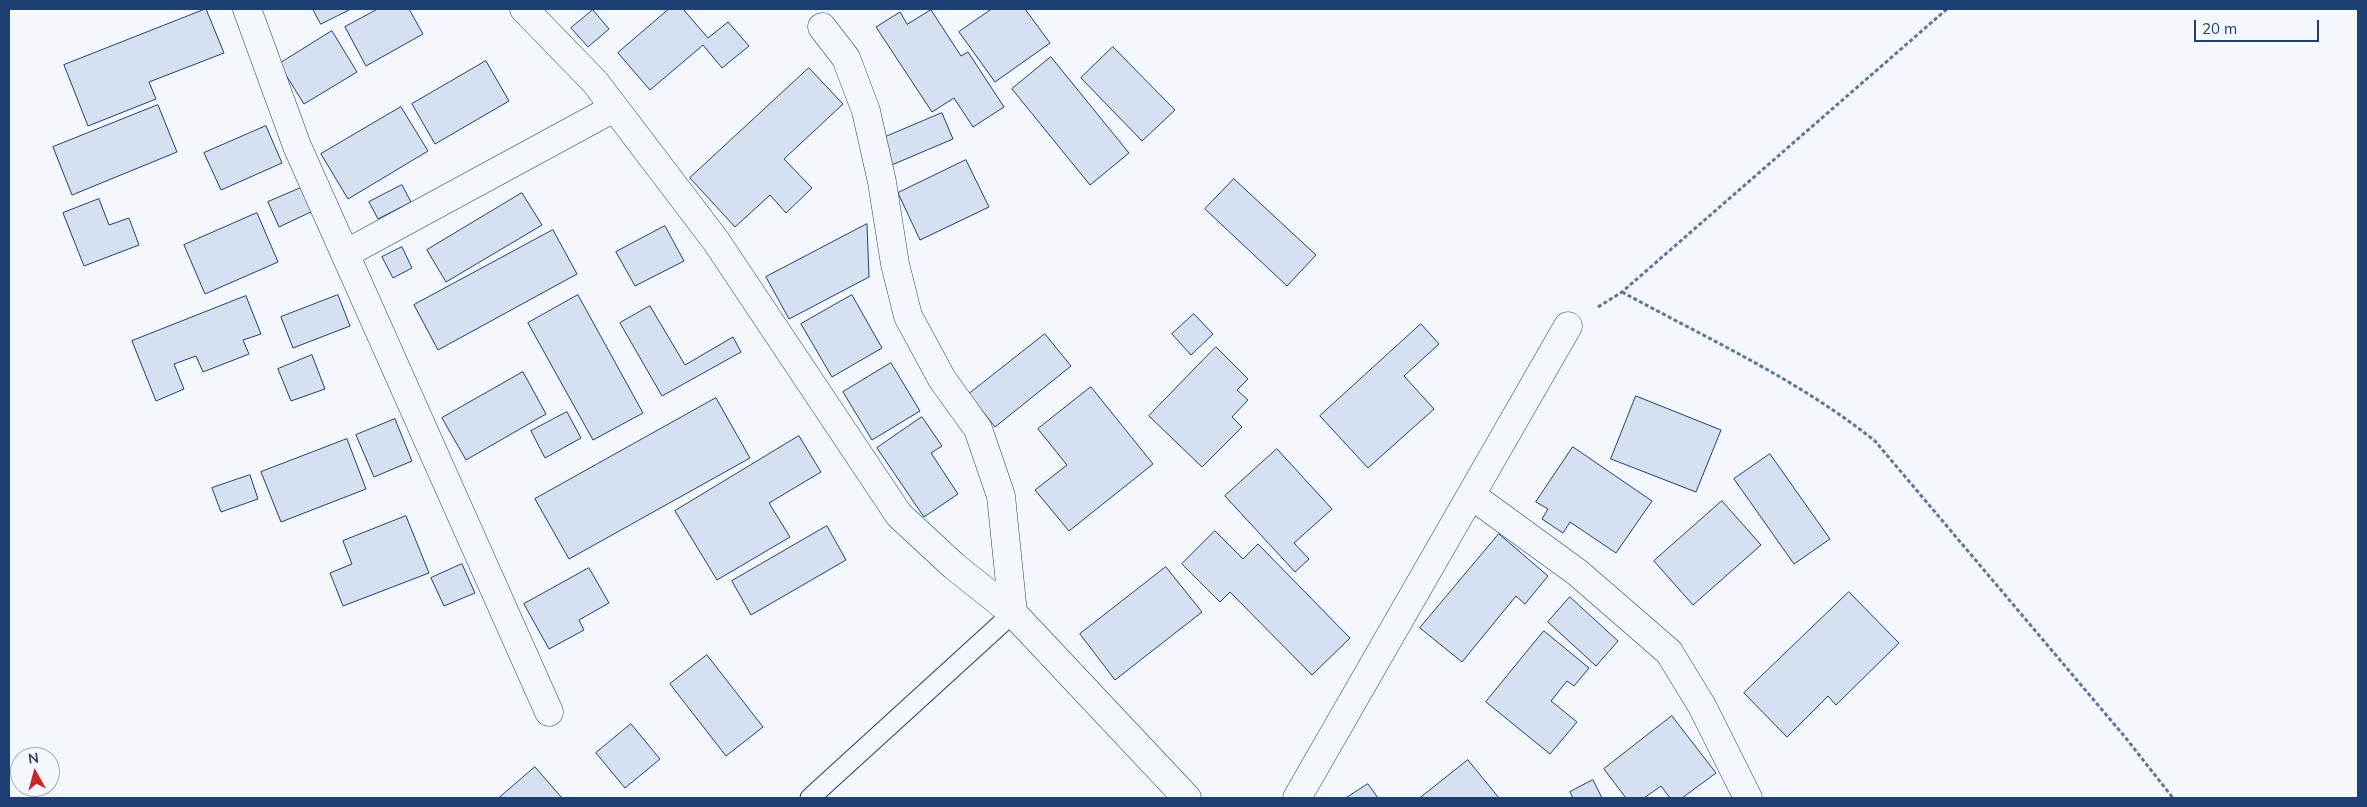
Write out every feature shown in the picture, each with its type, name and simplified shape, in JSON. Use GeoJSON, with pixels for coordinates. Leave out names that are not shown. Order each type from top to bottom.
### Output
{"type":"FeatureCollection","features":[{"type":"Feature","properties":{"kind":"street"},"geometry":{"type":"LineString","coordinates":[[247,9],[297,146],[549,712]]}},
{"type":"Feature","properties":{"kind":"street"},"geometry":{"type":"LineString","coordinates":[[524,9],[595,82],[716,241],[899,516],[954,566],[1013,613],[1187,798]]}},
{"type":"Feature","properties":{"kind":"street"},"geometry":{"type":"LineString","coordinates":[[822,27],[846,58],[866,111],[882,182],[895,264],[908,316],[942,380],[978,429],[1001,496],[1013,613]]}},
{"type":"Feature","properties":{"kind":"street"},"geometry":{"type":"LineString","coordinates":[[345,254],[614,108]]}},
{"type":"Feature","properties":{"kind":"street"},"geometry":{"type":"LineString","coordinates":[[1296,798],[1568,326]]}},
{"type":"Feature","properties":{"kind":"street"},"geometry":{"type":"LineString","coordinates":[[1470,495],[1578,573],[1669,652],[1702,706],[1748,798]]}},
{"type":"Feature","properties":{"kind":"lane"},"geometry":{"type":"LineString","coordinates":[[810,798],[1013,613]]}},
{"type":"Feature","properties":{"kind":"path"},"geometry":{"type":"LineString","coordinates":[[1568,326],[1622,292],[1947,9]]}},
{"type":"Feature","properties":{"kind":"path"},"geometry":{"type":"LineString","coordinates":[[1622,292],[1787,381],[1839,413],[1875,441],[2125,737],[2173,798]]}},
{"type":"Feature","properties":{"kind":"building"},"geometry":{"type":"Polygon","coordinates":[[[206,9],[224,53],[149,82],[156,99],[88,126],[64,65],[206,9]]]}},
{"type":"Feature","properties":{"kind":"building"},"geometry":{"type":"Polygon","coordinates":[[[313,9],[351,9],[321,24],[313,9]]]}},
{"type":"Feature","properties":{"kind":"building"},"geometry":{"type":"Polygon","coordinates":[[[378,9],[409,9],[423,34],[366,66],[345,27],[378,9]]]}},
{"type":"Feature","properties":{"kind":"building"},"geometry":{"type":"Polygon","coordinates":[[[669,9],[683,9],[708,38],[728,22],[749,46],[722,68],[703,45],[650,90],[618,53],[669,9]]]}},
{"type":"Feature","properties":{"kind":"building"},"geometry":{"type":"Polygon","coordinates":[[[992,9],[1025,9],[1050,43],[995,82],[959,32],[992,9]]]}},
{"type":"Feature","properties":{"kind":"building"},"geometry":{"type":"Polygon","coordinates":[[[593,10],[609,29],[588,47],[571,28],[593,10]]]}},
{"type":"Feature","properties":{"kind":"building"},"geometry":{"type":"Polygon","coordinates":[[[931,10],[961,56],[968,52],[1004,107],[973,127],[954,98],[932,112],[876,27],[900,12],[907,24],[931,10]]]}},
{"type":"Feature","properties":{"kind":"building"},"geometry":{"type":"Polygon","coordinates":[[[332,31],[357,72],[304,104],[279,64],[332,31]]]}},
{"type":"Feature","properties":{"kind":"building"},"geometry":{"type":"Polygon","coordinates":[[[1113,47],[1175,110],[1142,141],[1081,78],[1113,47]]]}},
{"type":"Feature","properties":{"kind":"building"},"geometry":{"type":"Polygon","coordinates":[[[1051,57],[1129,153],[1090,185],[1012,89],[1051,57]]]}},
{"type":"Feature","properties":{"kind":"building"},"geometry":{"type":"Polygon","coordinates":[[[486,61],[509,101],[435,144],[412,104],[486,61]]]}},
{"type":"Feature","properties":{"kind":"building"},"geometry":{"type":"Polygon","coordinates":[[[809,68],[843,104],[784,159],[812,188],[786,213],[770,195],[735,227],[690,178],[809,68]]]}},
{"type":"Feature","properties":{"kind":"building"},"geometry":{"type":"Polygon","coordinates":[[[158,105],[177,152],[72,195],[53,147],[158,105]]]}},
{"type":"Feature","properties":{"kind":"building"},"geometry":{"type":"Polygon","coordinates":[[[401,107],[428,151],[348,199],[321,154],[401,107]]]}},
{"type":"Feature","properties":{"kind":"building"},"geometry":{"type":"Polygon","coordinates":[[[942,113],[953,139],[887,167],[876,141],[942,113]]]}},
{"type":"Feature","properties":{"kind":"building"},"geometry":{"type":"Polygon","coordinates":[[[266,126],[282,163],[221,190],[204,153],[266,126]]]}},
{"type":"Feature","properties":{"kind":"building"},"geometry":{"type":"Polygon","coordinates":[[[966,160],[989,207],[920,240],[898,193],[966,160]]]}},
{"type":"Feature","properties":{"kind":"building"},"geometry":{"type":"Polygon","coordinates":[[[1234,179],[1316,255],[1287,286],[1205,209],[1234,179]]]}},
{"type":"Feature","properties":{"kind":"building"},"geometry":{"type":"Polygon","coordinates":[[[402,185],[411,202],[378,219],[369,202],[402,185]]]}},
{"type":"Feature","properties":{"kind":"building"},"geometry":{"type":"Polygon","coordinates":[[[303,187],[313,211],[279,227],[268,202],[303,187]]]}},
{"type":"Feature","properties":{"kind":"building"},"geometry":{"type":"Polygon","coordinates":[[[522,193],[542,225],[446,282],[427,250],[522,193]]]}},
{"type":"Feature","properties":{"kind":"building"},"geometry":{"type":"Polygon","coordinates":[[[99,199],[109,225],[129,218],[139,245],[84,266],[63,213],[99,199]]]}},
{"type":"Feature","properties":{"kind":"building"},"geometry":{"type":"Polygon","coordinates":[[[257,213],[278,262],[205,294],[184,245],[257,213]]]}},
{"type":"Feature","properties":{"kind":"building"},"geometry":{"type":"Polygon","coordinates":[[[867,224],[869,277],[789,319],[766,277],[867,224]]]}},
{"type":"Feature","properties":{"kind":"building"},"geometry":{"type":"Polygon","coordinates":[[[665,226],[684,261],[635,286],[616,252],[665,226]]]}},
{"type":"Feature","properties":{"kind":"building"},"geometry":{"type":"Polygon","coordinates":[[[553,230],[577,274],[438,350],[414,305],[553,230]]]}},
{"type":"Feature","properties":{"kind":"building"},"geometry":{"type":"Polygon","coordinates":[[[402,247],[412,268],[393,278],[382,257],[402,247]]]}},
{"type":"Feature","properties":{"kind":"building"},"geometry":{"type":"Polygon","coordinates":[[[338,295],[350,326],[293,348],[281,317],[338,295]]]}},
{"type":"Feature","properties":{"kind":"building"},"geometry":{"type":"Polygon","coordinates":[[[578,295],[643,413],[593,440],[528,323],[578,295]]]}},
{"type":"Feature","properties":{"kind":"building"},"geometry":{"type":"Polygon","coordinates":[[[852,295],[882,348],[832,377],[801,324],[852,295]]]}},
{"type":"Feature","properties":{"kind":"building"},"geometry":{"type":"Polygon","coordinates":[[[246,296],[261,334],[243,340],[249,354],[203,372],[196,356],[174,364],[184,389],[156,401],[132,341],[246,296]]]}},
{"type":"Feature","properties":{"kind":"building"},"geometry":{"type":"Polygon","coordinates":[[[650,306],[685,365],[733,337],[741,352],[662,396],[620,323],[650,306]]]}},
{"type":"Feature","properties":{"kind":"building"},"geometry":{"type":"Polygon","coordinates":[[[1194,314],[1213,334],[1191,355],[1172,334],[1194,314]]]}},
{"type":"Feature","properties":{"kind":"building"},"geometry":{"type":"Polygon","coordinates":[[[1421,324],[1439,344],[1404,376],[1434,409],[1368,468],[1320,416],[1421,324]]]}},
{"type":"Feature","properties":{"kind":"building"},"geometry":{"type":"Polygon","coordinates":[[[1045,334],[1071,366],[995,427],[969,394],[1045,334]]]}},
{"type":"Feature","properties":{"kind":"building"},"geometry":{"type":"Polygon","coordinates":[[[1216,347],[1248,379],[1237,390],[1248,400],[1232,417],[1242,427],[1202,467],[1149,416],[1216,347]]]}},
{"type":"Feature","properties":{"kind":"building"},"geometry":{"type":"Polygon","coordinates":[[[312,355],[325,389],[291,401],[278,369],[312,355]]]}},
{"type":"Feature","properties":{"kind":"building"},"geometry":{"type":"Polygon","coordinates":[[[891,363],[920,411],[872,440],[843,392],[891,363]]]}},
{"type":"Feature","properties":{"kind":"building"},"geometry":{"type":"Polygon","coordinates":[[[523,372],[546,414],[466,460],[442,418],[523,372]]]}},
{"type":"Feature","properties":{"kind":"building"},"geometry":{"type":"Polygon","coordinates":[[[1091,387],[1153,464],[1069,531],[1035,490],[1067,465],[1038,429],[1091,387]]]}},
{"type":"Feature","properties":{"kind":"building"},"geometry":{"type":"Polygon","coordinates":[[[1636,396],[1721,430],[1696,492],[1611,459],[1636,396]]]}},
{"type":"Feature","properties":{"kind":"building"},"geometry":{"type":"Polygon","coordinates":[[[716,398],[750,458],[569,559],[535,499],[716,398]]]}},
{"type":"Feature","properties":{"kind":"building"},"geometry":{"type":"Polygon","coordinates":[[[567,412],[581,438],[545,458],[531,431],[567,412]]]}},
{"type":"Feature","properties":{"kind":"building"},"geometry":{"type":"Polygon","coordinates":[[[922,417],[942,446],[931,453],[958,494],[924,517],[877,448],[922,417]]]}},
{"type":"Feature","properties":{"kind":"building"},"geometry":{"type":"Polygon","coordinates":[[[395,419],[412,461],[374,477],[356,435],[395,419]]]}},
{"type":"Feature","properties":{"kind":"building"},"geometry":{"type":"Polygon","coordinates":[[[799,436],[821,472],[769,503],[790,537],[717,580],[675,511],[799,436]]]}},
{"type":"Feature","properties":{"kind":"building"},"geometry":{"type":"Polygon","coordinates":[[[347,439],[366,489],[281,522],[261,472],[347,439]]]}},
{"type":"Feature","properties":{"kind":"building"},"geometry":{"type":"Polygon","coordinates":[[[1573,447],[1652,501],[1616,553],[1570,522],[1563,533],[1542,519],[1548,509],[1536,502],[1573,447]]]}},
{"type":"Feature","properties":{"kind":"building"},"geometry":{"type":"Polygon","coordinates":[[[1277,449],[1332,509],[1294,543],[1309,559],[1295,572],[1225,496],[1277,449]]]}},
{"type":"Feature","properties":{"kind":"building"},"geometry":{"type":"Polygon","coordinates":[[[1770,454],[1830,539],[1794,564],[1734,479],[1770,454]]]}},
{"type":"Feature","properties":{"kind":"building"},"geometry":{"type":"Polygon","coordinates":[[[250,475],[258,499],[221,512],[212,488],[250,475]]]}},
{"type":"Feature","properties":{"kind":"building"},"geometry":{"type":"Polygon","coordinates":[[[1722,501],[1761,545],[1693,605],[1654,561],[1722,501]]]}},
{"type":"Feature","properties":{"kind":"building"},"geometry":{"type":"Polygon","coordinates":[[[406,516],[429,573],[343,606],[330,573],[352,564],[343,541],[406,516]]]}},
{"type":"Feature","properties":{"kind":"building"},"geometry":{"type":"Polygon","coordinates":[[[827,526],[846,560],[751,615],[732,581],[827,526]]]}},
{"type":"Feature","properties":{"kind":"building"},"geometry":{"type":"Polygon","coordinates":[[[1215,531],[1243,559],[1258,544],[1350,638],[1312,675],[1230,592],[1220,602],[1182,564],[1215,531]]]}},
{"type":"Feature","properties":{"kind":"building"},"geometry":{"type":"Polygon","coordinates":[[[1499,534],[1548,576],[1525,604],[1516,596],[1462,662],[1420,628],[1499,534]]]}},
{"type":"Feature","properties":{"kind":"building"},"geometry":{"type":"Polygon","coordinates":[[[462,564],[475,593],[444,606],[431,578],[462,564]]]}},
{"type":"Feature","properties":{"kind":"building"},"geometry":{"type":"Polygon","coordinates":[[[1166,567],[1202,612],[1115,680],[1080,634],[1166,567]]]}},
{"type":"Feature","properties":{"kind":"building"},"geometry":{"type":"Polygon","coordinates":[[[589,568],[609,603],[579,620],[584,630],[549,649],[524,604],[589,568]]]}},
{"type":"Feature","properties":{"kind":"building"},"geometry":{"type":"Polygon","coordinates":[[[1849,592],[1899,643],[1836,705],[1828,696],[1787,737],[1744,693],[1849,592]]]}},
{"type":"Feature","properties":{"kind":"building"},"geometry":{"type":"Polygon","coordinates":[[[1570,597],[1618,641],[1596,666],[1548,622],[1570,597]]]}},
{"type":"Feature","properties":{"kind":"building"},"geometry":{"type":"Polygon","coordinates":[[[1544,631],[1589,668],[1574,686],[1567,681],[1551,701],[1577,722],[1550,754],[1486,702],[1544,631]]]}},
{"type":"Feature","properties":{"kind":"building"},"geometry":{"type":"Polygon","coordinates":[[[707,655],[763,727],[726,756],[670,684],[707,655]]]}},
{"type":"Feature","properties":{"kind":"building"},"geometry":{"type":"Polygon","coordinates":[[[1672,716],[1716,773],[1682,798],[1670,798],[1661,786],[1644,798],[1626,798],[1604,769],[1672,716]]]}},
{"type":"Feature","properties":{"kind":"building"},"geometry":{"type":"Polygon","coordinates":[[[631,724],[660,759],[625,788],[596,753],[631,724]]]}},
{"type":"Feature","properties":{"kind":"building"},"geometry":{"type":"Polygon","coordinates":[[[1468,760],[1499,798],[1420,798],[1468,760]]]}},
{"type":"Feature","properties":{"kind":"building"},"geometry":{"type":"Polygon","coordinates":[[[535,767],[562,798],[499,798],[535,767]]]}},
{"type":"Feature","properties":{"kind":"building"},"geometry":{"type":"Polygon","coordinates":[[[1593,780],[1602,798],[1573,798],[1570,792],[1593,780]]]}},
{"type":"Feature","properties":{"kind":"building"},"geometry":{"type":"Polygon","coordinates":[[[1368,784],[1378,798],[1346,798],[1368,784]]]}}]}
